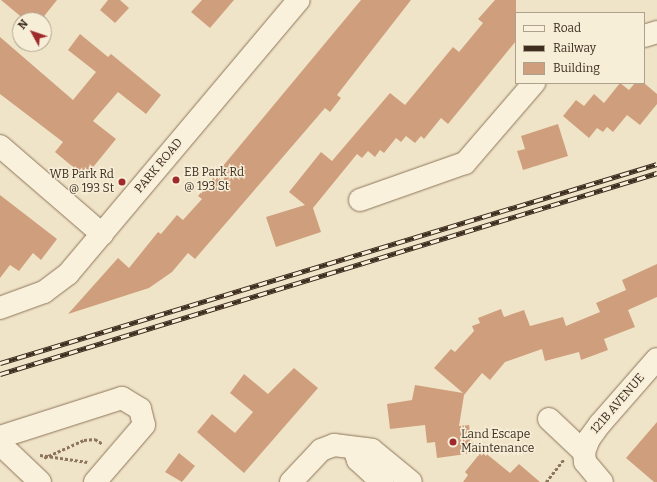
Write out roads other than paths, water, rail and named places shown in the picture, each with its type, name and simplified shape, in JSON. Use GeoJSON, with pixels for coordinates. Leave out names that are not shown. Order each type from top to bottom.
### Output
{"type":"FeatureCollection","features":[{"type":"Feature","properties":{"kind":"street","name":"PARK ROAD"},"geometry":{"type":"LineString","coordinates":[[0,308],[53,286],[102,234],[299,0]]}},
{"type":"Feature","properties":{"kind":"street"},"geometry":{"type":"LineString","coordinates":[[645,36],[657,32]]}},
{"type":"Feature","properties":{"kind":"street"},"geometry":{"type":"LineString","coordinates":[[360,200],[465,163],[533,84]]}},
{"type":"Feature","properties":{"kind":"street"},"geometry":{"type":"LineString","coordinates":[[0,146],[102,234]]}},
{"type":"Feature","properties":{"kind":"street","name":"121B AVENUE"},"geometry":{"type":"LineString","coordinates":[[580,448],[657,359]]}},
{"type":"Feature","properties":{"kind":"street"},"geometry":{"type":"LineString","coordinates":[[0,437],[122,398],[140,409],[144,425],[117,456],[94,472]]}},
{"type":"Feature","properties":{"kind":"street"},"geometry":{"type":"LineString","coordinates":[[549,419],[580,448],[589,468],[602,482]]}},
{"type":"Feature","properties":{"kind":"street"},"geometry":{"type":"LineString","coordinates":[[0,444],[40,482]]}},
{"type":"Feature","properties":{"kind":"street"},"geometry":{"type":"LineString","coordinates":[[344,447],[382,482]]}},
{"type":"Feature","properties":{"kind":"street"},"geometry":{"type":"LineString","coordinates":[[291,482],[321,450],[344,447],[372,450],[411,482]]}},
{"type":"Feature","properties":{"kind":"railway"},"geometry":{"type":"LineString","coordinates":[[0,363],[657,164]]}},
{"type":"Feature","properties":{"kind":"railway"},"geometry":{"type":"LineString","coordinates":[[0,374],[657,173]]}},
{"type":"Feature","properties":{"kind":"place","name":"EB Park Rd @ 193 St"},"geometry":{"type":"Point","coordinates":[176,180]}},
{"type":"Feature","properties":{"kind":"place","name":"WB Park Rd @ 193 St"},"geometry":{"type":"Point","coordinates":[122,182]}},
{"type":"Feature","properties":{"kind":"place","name":"Land Escape Maintenance"},"geometry":{"type":"Point","coordinates":[453,442]}}]}
